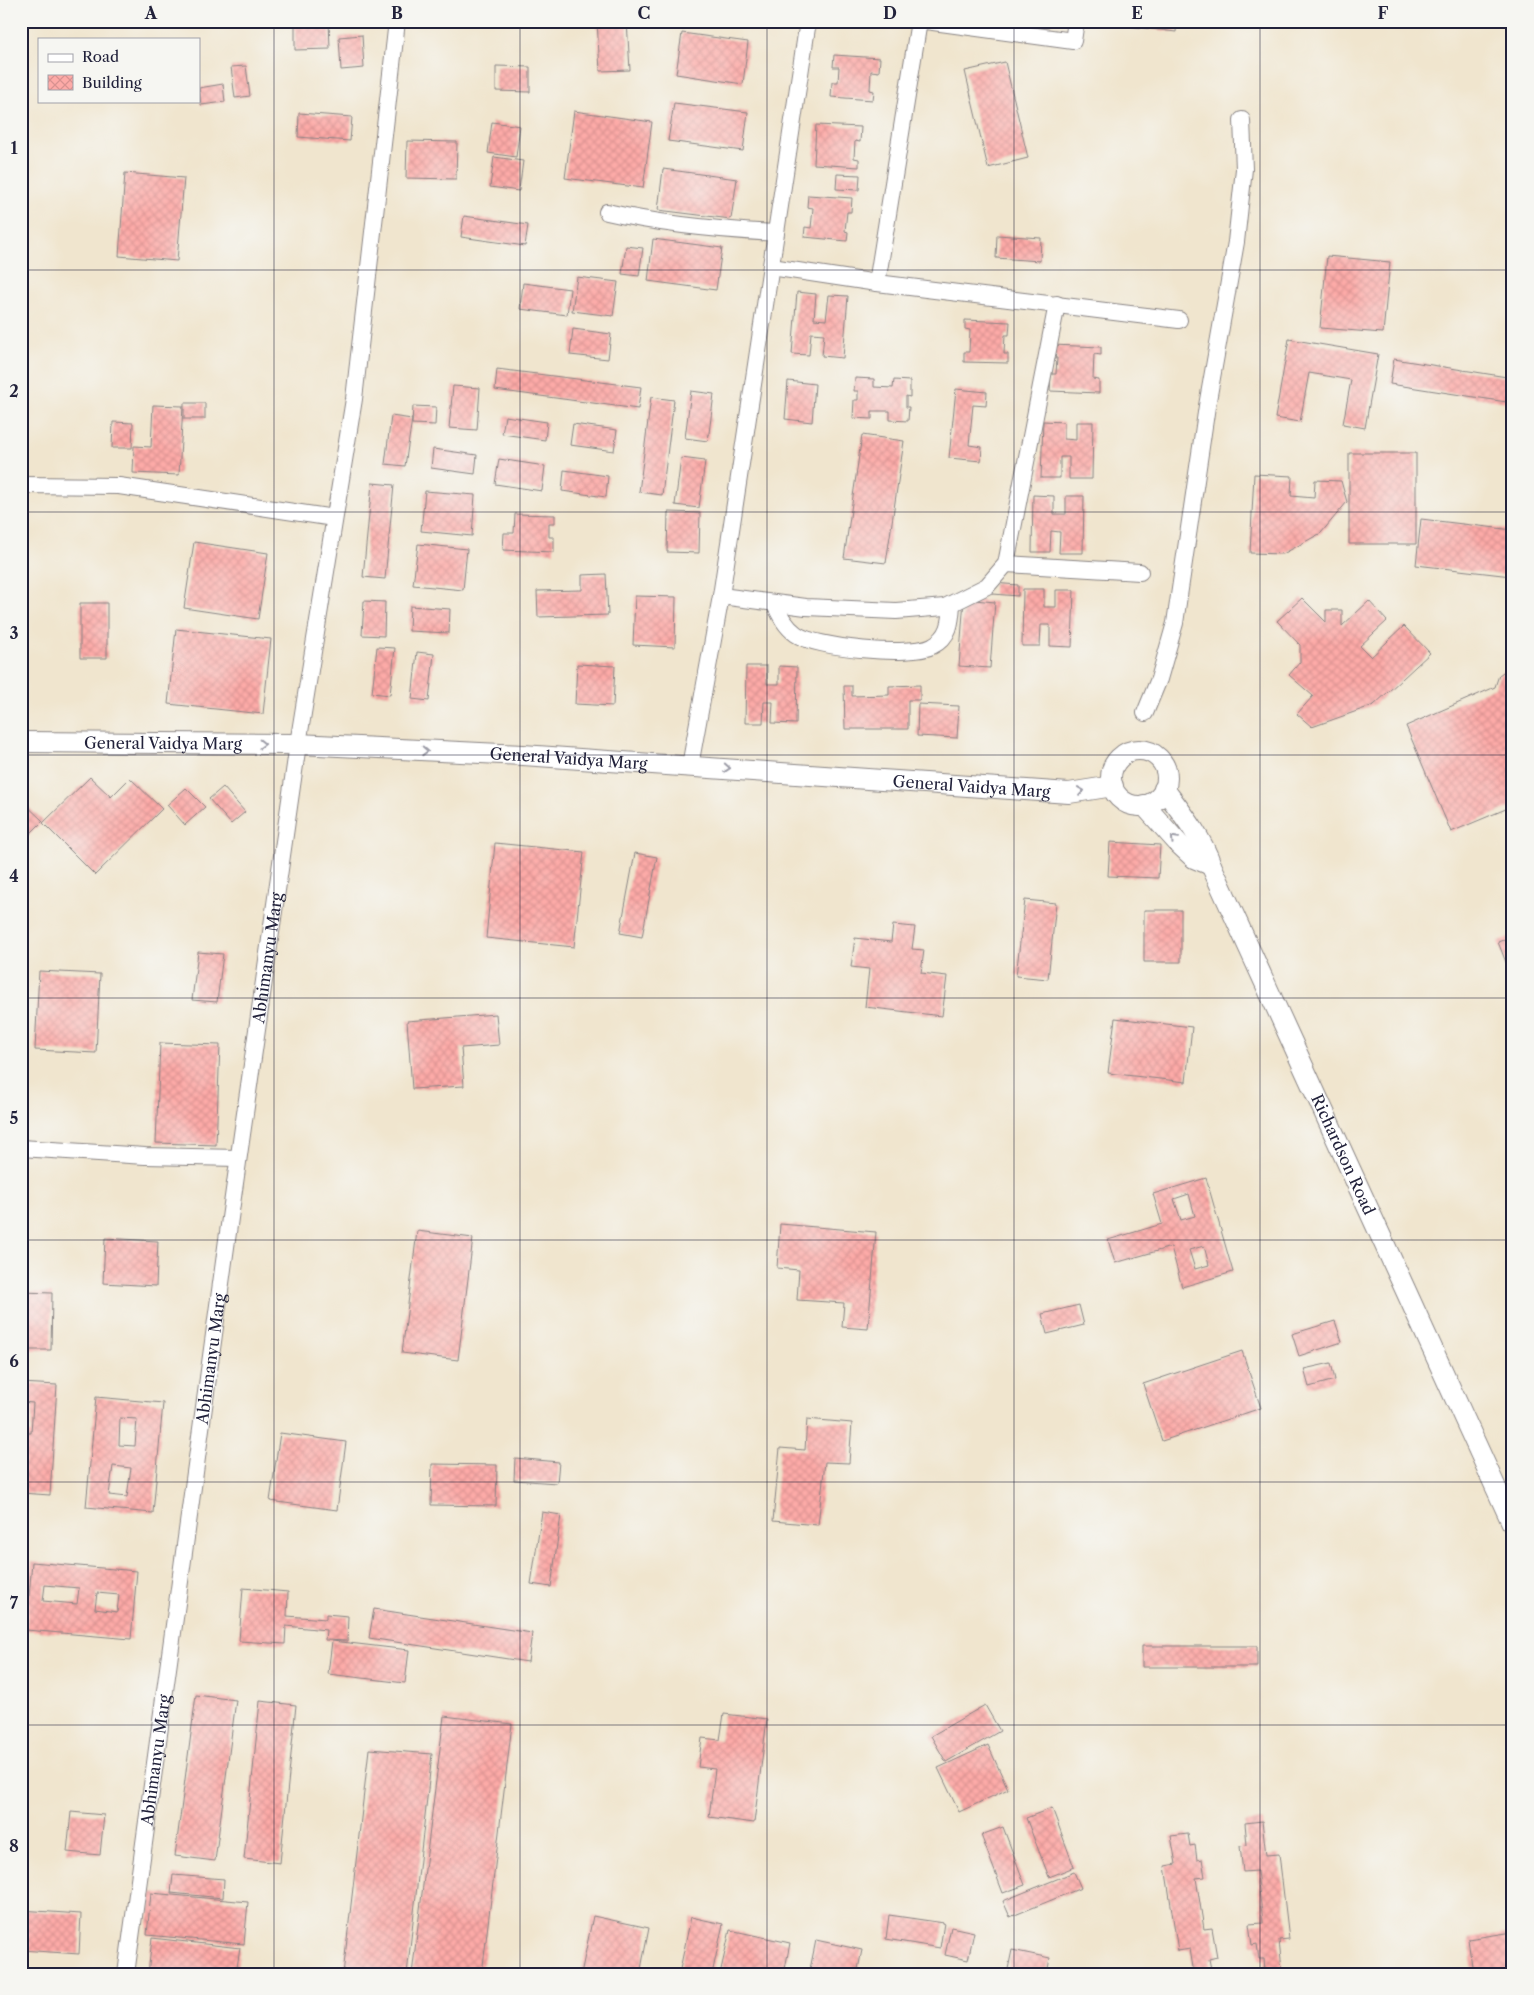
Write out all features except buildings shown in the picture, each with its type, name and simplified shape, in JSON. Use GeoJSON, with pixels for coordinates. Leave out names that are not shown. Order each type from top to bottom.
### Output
{"type":"FeatureCollection","features":[{"type":"Feature","properties":{"kind":"street","name":"Abhimanyu Marg"},"geometry":{"type":"LineString","coordinates":[[126,1974],[238,1158],[298,744],[354,399],[397,21]]}},
{"type":"Feature","properties":{"kind":"street"},"geometry":{"type":"LineString","coordinates":[[690,766],[721,596],[808,21]]}},
{"type":"Feature","properties":{"kind":"street"},"geometry":{"type":"LineString","coordinates":[[877,283],[920,21]]}},
{"type":"Feature","properties":{"kind":"street"},"geometry":{"type":"LineString","coordinates":[[926,21],[1073,41],[1076,21]]}},
{"type":"Feature","properties":{"kind":"street"},"geometry":{"type":"LineString","coordinates":[[1145,714],[1159,679],[1175,623],[1207,406],[1236,242],[1244,169],[1242,120]]}},
{"type":"Feature","properties":{"kind":"street"},"geometry":{"type":"LineString","coordinates":[[607,212],[703,228],[776,233]]}},
{"type":"Feature","properties":{"kind":"street"},"geometry":{"type":"LineString","coordinates":[[770,266],[877,283],[1179,320]]}},
{"type":"Feature","properties":{"kind":"street"},"geometry":{"type":"LineString","coordinates":[[721,596],[806,607],[896,611],[945,607],[987,586],[1006,564],[1057,304]]}},
{"type":"Feature","properties":{"kind":"street"},"geometry":{"type":"LineString","coordinates":[[21,484],[119,486],[334,518]]}},
{"type":"Feature","properties":{"kind":"street"},"geometry":{"type":"LineString","coordinates":[[1006,564],[1140,572]]}},
{"type":"Feature","properties":{"kind":"street"},"geometry":{"type":"LineString","coordinates":[[774,603],[784,623],[797,635],[819,644],[870,650],[910,651],[931,647],[941,640],[948,631],[952,604]]}},
{"type":"Feature","properties":{"kind":"street","name":"General Vaidya Marg"},"geometry":{"type":"LineString","coordinates":[[21,742],[298,744],[690,766],[1069,793],[1113,786]]}},
{"type":"Feature","properties":{"kind":"street"},"geometry":{"type":"LineString","coordinates":[[1143,750],[1157,756],[1162,762],[1167,777],[1164,790],[1158,798],[1144,805],[1136,805],[1122,799],[1113,786],[1112,770],[1121,757],[1127,753],[1143,750]]}},
{"type":"Feature","properties":{"kind":"street","name":"Richardson Road"},"geometry":{"type":"LineString","coordinates":[[1164,790],[1194,829],[1206,849],[1211,864],[1513,1525]]}},
{"type":"Feature","properties":{"kind":"street"},"geometry":{"type":"LineString","coordinates":[[1144,805],[1194,858],[1211,864]]}},
{"type":"Feature","properties":{"kind":"street"},"geometry":{"type":"LineString","coordinates":[[21,1148],[145,1156],[238,1158]]}}]}
